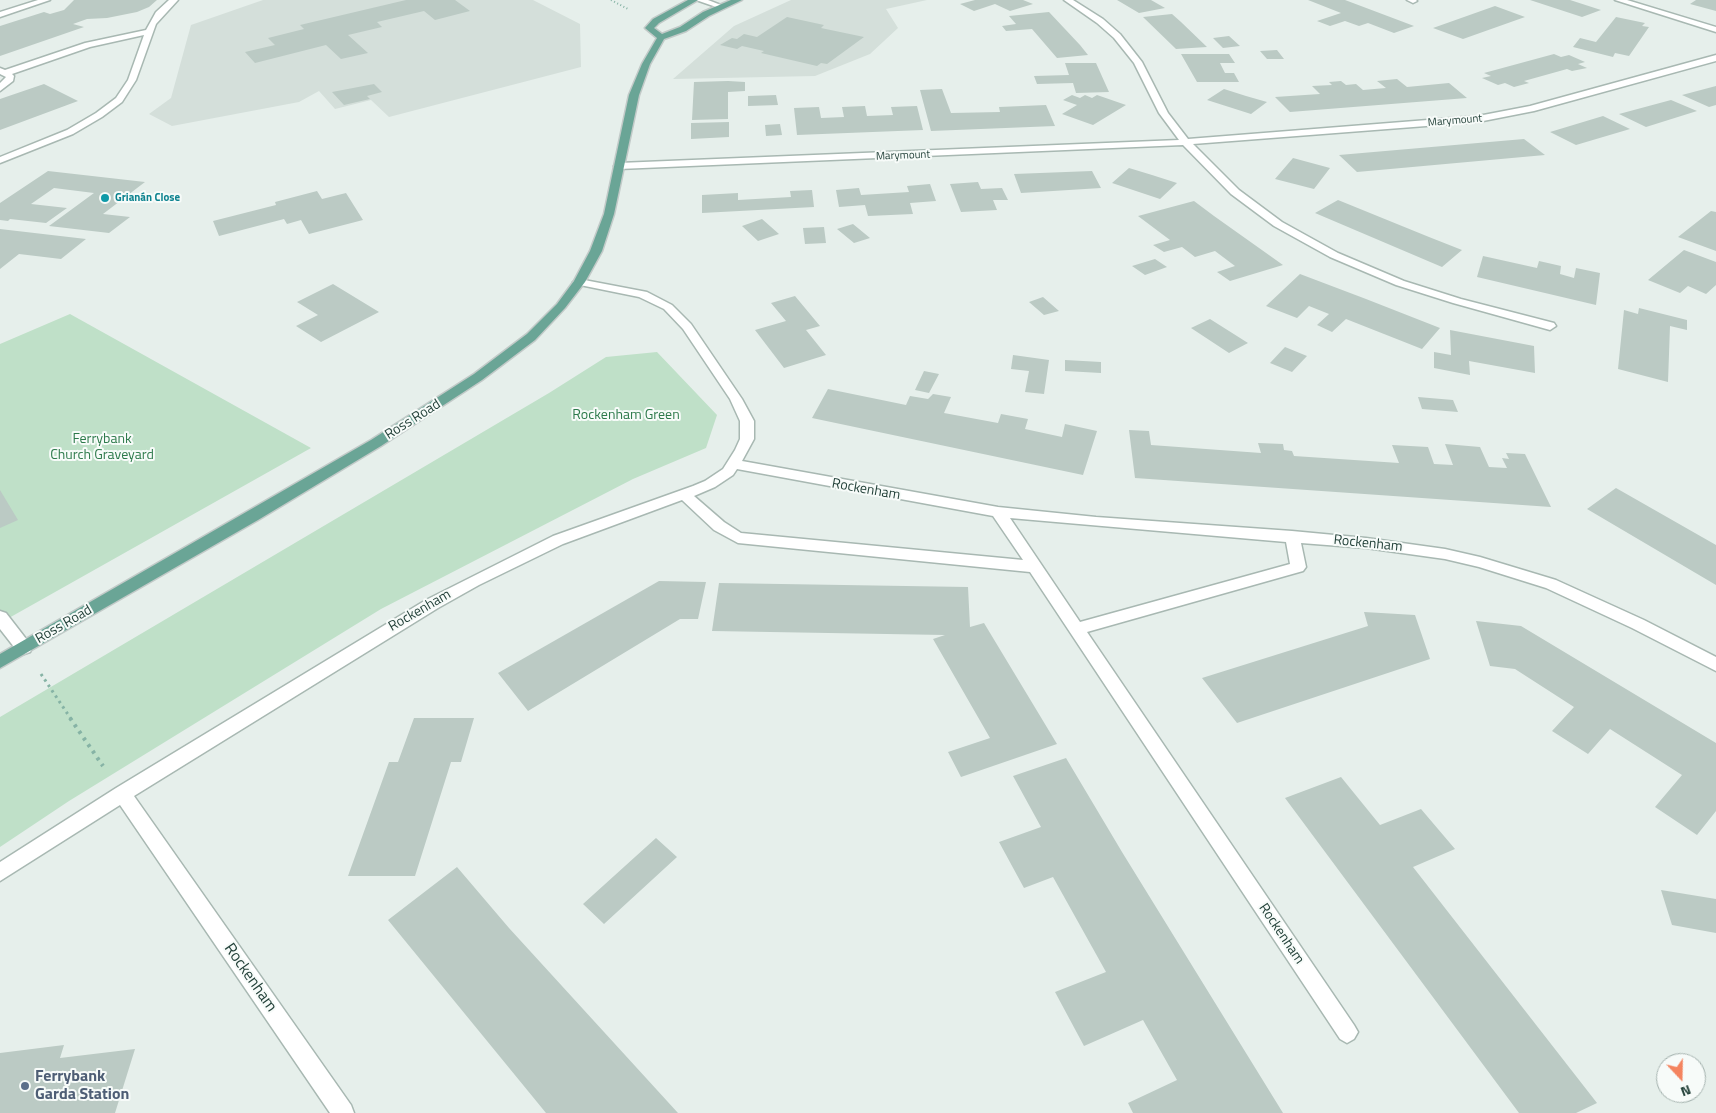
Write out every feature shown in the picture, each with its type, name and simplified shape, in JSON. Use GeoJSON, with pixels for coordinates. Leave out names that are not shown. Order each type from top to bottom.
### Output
{"type":"FeatureCollection","features":[{"type":"Feature","properties":{"kind":"main road"},"geometry":{"type":"LineString","coordinates":[[694,0],[656,21],[648,28],[662,37],[683,29],[738,0]]}},
{"type":"Feature","properties":{"kind":"main road","name":"Ross Road"},"geometry":{"type":"LineString","coordinates":[[0,662],[253,516],[454,394],[531,337],[561,306],[579,282],[604,232],[620,166],[634,95],[646,64],[662,37]]}},
{"type":"Feature","properties":{"kind":"street"},"geometry":{"type":"LineString","coordinates":[[0,15],[46,0]]}},
{"type":"Feature","properties":{"kind":"street"},"geometry":{"type":"LineString","coordinates":[[0,160],[70,132],[99,115],[119,100],[132,80],[148,32],[159,14],[174,0]]}},
{"type":"Feature","properties":{"kind":"street"},"geometry":{"type":"LineString","coordinates":[[700,0],[722,7]]}},
{"type":"Feature","properties":{"kind":"street"},"geometry":{"type":"LineString","coordinates":[[1068,0],[1100,21],[1124,44],[1145,74],[1169,121],[1186,143],[1247,202],[1278,224],[1316,246],[1400,283],[1457,301],[1550,326]]}},
{"type":"Feature","properties":{"kind":"street"},"geometry":{"type":"LineString","coordinates":[[1619,0],[1716,30]]}},
{"type":"Feature","properties":{"kind":"street"},"geometry":{"type":"LineString","coordinates":[[3,72],[96,43],[148,32]]}},
{"type":"Feature","properties":{"kind":"street","name":"Marymount"},"geometry":{"type":"LineString","coordinates":[[620,166],[1186,143],[1496,117],[1716,58]]}},
{"type":"Feature","properties":{"kind":"street"},"geometry":{"type":"LineString","coordinates":[[0,88],[10,79],[10,76],[3,72]]}},
{"type":"Feature","properties":{"kind":"street","name":"Rockenham"},"geometry":{"type":"LineString","coordinates":[[0,872],[387,629],[474,580],[558,540],[710,484],[728,472],[735,464],[747,439],[747,421],[743,410],[697,341],[677,315],[657,300],[643,294],[579,282]]}},
{"type":"Feature","properties":{"kind":"street","name":"Rockenham"},"geometry":{"type":"LineString","coordinates":[[735,464],[885,493],[998,512],[1096,522],[1292,536],[1413,549],[1472,560],[1517,572],[1591,602],[1716,665]]}},
{"type":"Feature","properties":{"kind":"street"},"geometry":{"type":"LineString","coordinates":[[684,494],[719,526],[738,538],[1035,567]]}},
{"type":"Feature","properties":{"kind":"street","name":"Rockenham"},"geometry":{"type":"LineString","coordinates":[[998,512],[1347,1032]]}},
{"type":"Feature","properties":{"kind":"street"},"geometry":{"type":"LineString","coordinates":[[1077,629],[1298,566],[1292,536]]}},
{"type":"Feature","properties":{"kind":"street"},"geometry":{"type":"LineString","coordinates":[[0,617],[24,648]]}},
{"type":"Feature","properties":{"kind":"street","name":"Rockenham"},"geometry":{"type":"LineString","coordinates":[[122,794],[343,1113]]}},
{"type":"Feature","properties":{"kind":"path"},"geometry":{"type":"LineString","coordinates":[[24,648],[122,794]]}},
{"type":"Feature","properties":{"kind":"shaded area"},"geometry":{"type":"Polygon","coordinates":[[[263,0],[533,0],[580,24],[581,67],[389,117],[371,100],[335,109],[319,91],[299,102],[172,126],[149,114],[171,98],[191,25],[263,0]]]}},
{"type":"Feature","properties":{"kind":"shaded area"},"geometry":{"type":"Polygon","coordinates":[[[791,0],[927,0],[886,9],[898,28],[870,54],[815,76],[673,79],[734,26],[791,0]]]}},
{"type":"Feature","properties":{"kind":"green space","name":"Ferrybank Church Graveyard"},"geometry":{"type":"Polygon","coordinates":[[[70,314],[311,448],[0,623],[0,344],[70,314]]]}},
{"type":"Feature","properties":{"kind":"green space","name":"Rockenham Green"},"geometry":{"type":"Polygon","coordinates":[[[657,352],[717,415],[706,448],[633,479],[381,609],[69,801],[0,847],[0,717],[549,393],[606,357],[657,352]]]}},
{"type":"Feature","properties":{"kind":"building"},"geometry":{"type":"Polygon","coordinates":[[[74,0],[157,0],[149,7],[137,12],[107,18],[87,19],[73,24],[84,27],[0,56],[0,26],[44,12],[50,14],[64,10],[74,0]]]}},
{"type":"Feature","properties":{"kind":"building"},"geometry":{"type":"Polygon","coordinates":[[[406,0],[455,0],[470,11],[435,20],[424,11],[377,22],[382,27],[348,35],[368,53],[341,59],[326,45],[255,63],[245,52],[275,45],[268,38],[304,29],[300,25],[406,0]]]}},
{"type":"Feature","properties":{"kind":"building"},"geometry":{"type":"Polygon","coordinates":[[[975,0],[1023,0],[1033,4],[1010,11],[995,4],[974,11],[960,4],[975,0]]]}},
{"type":"Feature","properties":{"kind":"building"},"geometry":{"type":"Polygon","coordinates":[[[1117,0],[1151,0],[1165,8],[1139,13],[1117,0]]]}},
{"type":"Feature","properties":{"kind":"building"},"geometry":{"type":"Polygon","coordinates":[[[1308,0],[1345,0],[1414,26],[1394,33],[1368,23],[1359,26],[1345,21],[1330,26],[1317,21],[1341,13],[1308,0]]]}},
{"type":"Feature","properties":{"kind":"building"},"geometry":{"type":"Polygon","coordinates":[[[1530,0],[1570,0],[1601,10],[1582,17],[1530,0]]]}},
{"type":"Feature","properties":{"kind":"building"},"geometry":{"type":"Polygon","coordinates":[[[1696,0],[1716,0],[1716,11],[1690,4],[1696,0]]]}},
{"type":"Feature","properties":{"kind":"building"},"geometry":{"type":"Polygon","coordinates":[[[1495,6],[1525,17],[1463,39],[1433,28],[1495,6]]]}},
{"type":"Feature","properties":{"kind":"building"},"geometry":{"type":"Polygon","coordinates":[[[1049,12],[1088,55],[1057,58],[1032,29],[1006,31],[1002,26],[1016,24],[1009,16],[1049,12]]]}},
{"type":"Feature","properties":{"kind":"building"},"geometry":{"type":"Polygon","coordinates":[[[1172,14],[1207,47],[1176,49],[1143,17],[1172,14]]]}},
{"type":"Feature","properties":{"kind":"building"},"geometry":{"type":"Polygon","coordinates":[[[787,17],[824,25],[821,28],[864,37],[827,64],[821,63],[817,66],[761,53],[764,51],[742,46],[737,49],[720,45],[732,38],[737,39],[744,34],[757,37],[787,17]]]}},
{"type":"Feature","properties":{"kind":"building"},"geometry":{"type":"Polygon","coordinates":[[[1616,17],[1645,23],[1642,26],[1649,27],[1629,56],[1615,53],[1613,57],[1573,47],[1580,38],[1596,42],[1616,17]]]}},
{"type":"Feature","properties":{"kind":"building"},"geometry":{"type":"Polygon","coordinates":[[[1229,36],[1240,46],[1223,48],[1213,38],[1229,36]]]}},
{"type":"Feature","properties":{"kind":"building"},"geometry":{"type":"Polygon","coordinates":[[[1277,50],[1284,59],[1267,59],[1260,51],[1277,50]]]}},
{"type":"Feature","properties":{"kind":"building"},"geometry":{"type":"Polygon","coordinates":[[[1181,54],[1229,54],[1235,63],[1220,63],[1225,73],[1234,73],[1239,82],[1197,82],[1181,54]]]}},
{"type":"Feature","properties":{"kind":"building"},"geometry":{"type":"Polygon","coordinates":[[[1554,54],[1561,57],[1569,55],[1585,62],[1578,64],[1587,68],[1572,71],[1567,69],[1524,81],[1529,83],[1514,87],[1505,83],[1498,85],[1482,78],[1491,76],[1484,73],[1554,54]]]}},
{"type":"Feature","properties":{"kind":"building"},"geometry":{"type":"Polygon","coordinates":[[[1065,63],[1096,63],[1109,92],[1076,93],[1073,83],[1037,84],[1034,76],[1069,75],[1065,63]]]}},
{"type":"Feature","properties":{"kind":"building"},"geometry":{"type":"Polygon","coordinates":[[[1397,79],[1407,87],[1449,83],[1467,98],[1290,112],[1275,97],[1320,94],[1312,86],[1332,85],[1329,82],[1341,81],[1346,85],[1356,84],[1363,90],[1386,88],[1377,81],[1397,79]]]}},
{"type":"Feature","properties":{"kind":"building"},"geometry":{"type":"Polygon","coordinates":[[[694,82],[745,82],[745,91],[728,92],[728,119],[692,120],[694,82]]]}},
{"type":"Feature","properties":{"kind":"building"},"geometry":{"type":"Polygon","coordinates":[[[44,84],[78,101],[0,130],[0,99],[44,84]]]}},
{"type":"Feature","properties":{"kind":"building"},"geometry":{"type":"Polygon","coordinates":[[[374,84],[382,92],[367,96],[370,99],[344,105],[332,92],[374,84]]]}},
{"type":"Feature","properties":{"kind":"building"},"geometry":{"type":"Polygon","coordinates":[[[1716,86],[1716,105],[1709,107],[1682,95],[1716,86]]]}},
{"type":"Feature","properties":{"kind":"building"},"geometry":{"type":"Polygon","coordinates":[[[942,89],[951,113],[1000,112],[999,107],[1046,105],[1055,126],[931,131],[920,90],[942,89]]]}},
{"type":"Feature","properties":{"kind":"building"},"geometry":{"type":"Polygon","coordinates":[[[1224,89],[1267,102],[1251,114],[1207,100],[1224,89]]]}},
{"type":"Feature","properties":{"kind":"building"},"geometry":{"type":"Polygon","coordinates":[[[776,95],[778,105],[748,106],[748,96],[776,95]]]}},
{"type":"Feature","properties":{"kind":"building"},"geometry":{"type":"Polygon","coordinates":[[[1072,95],[1080,98],[1085,95],[1092,98],[1097,95],[1126,105],[1093,125],[1062,114],[1077,105],[1063,100],[1072,95]]]}},
{"type":"Feature","properties":{"kind":"building"},"geometry":{"type":"Polygon","coordinates":[[[1671,100],[1697,111],[1646,127],[1619,114],[1671,100]]]}},
{"type":"Feature","properties":{"kind":"building"},"geometry":{"type":"Polygon","coordinates":[[[865,106],[867,116],[893,115],[891,107],[917,106],[923,130],[797,135],[794,108],[819,107],[821,118],[844,117],[842,107],[865,106]]]}},
{"type":"Feature","properties":{"kind":"building"},"geometry":{"type":"Polygon","coordinates":[[[1603,116],[1630,129],[1576,145],[1550,132],[1603,116]]]}},
{"type":"Feature","properties":{"kind":"building"},"geometry":{"type":"Polygon","coordinates":[[[729,122],[729,137],[691,139],[691,123],[729,122]]]}},
{"type":"Feature","properties":{"kind":"building"},"geometry":{"type":"Polygon","coordinates":[[[780,124],[782,135],[766,136],[765,125],[780,124]]]}},
{"type":"Feature","properties":{"kind":"building"},"geometry":{"type":"Polygon","coordinates":[[[1524,139],[1545,155],[1357,172],[1339,155],[1524,139]]]}},
{"type":"Feature","properties":{"kind":"building"},"geometry":{"type":"Polygon","coordinates":[[[1293,158],[1330,168],[1314,189],[1275,179],[1293,158]]]}},
{"type":"Feature","properties":{"kind":"building"},"geometry":{"type":"Polygon","coordinates":[[[1129,168],[1177,183],[1160,199],[1112,183],[1129,168]]]}},
{"type":"Feature","properties":{"kind":"building","name":"Grianán Close"},"geometry":{"type":"Polygon","coordinates":[[[48,171],[145,182],[103,214],[130,217],[109,233],[49,226],[94,193],[54,188],[31,204],[67,208],[46,223],[10,219],[8,221],[0,220],[0,203],[48,171]]]}},
{"type":"Feature","properties":{"kind":"building"},"geometry":{"type":"Polygon","coordinates":[[[1092,171],[1101,188],[1021,193],[1014,174],[1092,171]]]}},
{"type":"Feature","properties":{"kind":"building"},"geometry":{"type":"Polygon","coordinates":[[[978,182],[981,189],[1002,188],[1008,200],[993,200],[997,210],[961,212],[950,184],[978,182]]]}},
{"type":"Feature","properties":{"kind":"building"},"geometry":{"type":"Polygon","coordinates":[[[930,184],[936,201],[910,203],[913,214],[868,216],[865,205],[839,207],[836,190],[859,188],[861,195],[909,192],[907,186],[930,184]]]}},
{"type":"Feature","properties":{"kind":"building"},"geometry":{"type":"Polygon","coordinates":[[[812,190],[814,207],[702,213],[702,195],[738,193],[738,200],[791,197],[790,191],[812,190]]]}},
{"type":"Feature","properties":{"kind":"building"},"geometry":{"type":"Polygon","coordinates":[[[317,191],[322,199],[346,193],[363,220],[309,234],[301,220],[287,224],[284,219],[219,236],[213,221],[276,205],[275,202],[317,191]]]}},
{"type":"Feature","properties":{"kind":"building"},"geometry":{"type":"Polygon","coordinates":[[[1338,200],[1462,250],[1442,267],[1315,213],[1338,200]]]}},
{"type":"Feature","properties":{"kind":"building"},"geometry":{"type":"Polygon","coordinates":[[[1194,201],[1283,265],[1230,281],[1217,272],[1235,266],[1215,251],[1195,257],[1182,247],[1164,252],[1153,245],[1170,240],[1138,216],[1194,201]]]}},
{"type":"Feature","properties":{"kind":"building"},"geometry":{"type":"Polygon","coordinates":[[[1711,211],[1716,212],[1716,251],[1678,237],[1711,211]]]}},
{"type":"Feature","properties":{"kind":"building"},"geometry":{"type":"Polygon","coordinates":[[[762,219],[779,234],[758,241],[742,226],[762,219]]]}},
{"type":"Feature","properties":{"kind":"building"},"geometry":{"type":"Polygon","coordinates":[[[853,224],[870,238],[854,243],[837,229],[853,224]]]}},
{"type":"Feature","properties":{"kind":"building"},"geometry":{"type":"Polygon","coordinates":[[[824,227],[826,243],[805,244],[803,228],[824,227]]]}},
{"type":"Feature","properties":{"kind":"building"},"geometry":{"type":"Polygon","coordinates":[[[0,229],[86,239],[61,259],[19,254],[0,269],[0,229]]]}},
{"type":"Feature","properties":{"kind":"building"},"geometry":{"type":"Polygon","coordinates":[[[1684,250],[1716,262],[1716,285],[1706,294],[1688,286],[1680,293],[1648,280],[1684,250]]]}},
{"type":"Feature","properties":{"kind":"building"},"geometry":{"type":"Polygon","coordinates":[[[1483,256],[1537,268],[1539,261],[1561,266],[1560,274],[1574,278],[1576,268],[1600,273],[1596,305],[1477,277],[1483,256]]]}},
{"type":"Feature","properties":{"kind":"building"},"geometry":{"type":"Polygon","coordinates":[[[1155,259],[1167,267],[1145,275],[1132,266],[1155,259]]]}},
{"type":"Feature","properties":{"kind":"building"},"geometry":{"type":"Polygon","coordinates":[[[1300,274],[1440,328],[1422,349],[1346,319],[1332,332],[1317,325],[1329,314],[1309,306],[1297,318],[1266,306],[1300,274]]]}},
{"type":"Feature","properties":{"kind":"building"},"geometry":{"type":"Polygon","coordinates":[[[333,284],[379,312],[321,342],[296,326],[318,315],[297,302],[333,284]]]}},
{"type":"Feature","properties":{"kind":"building"},"geometry":{"type":"Polygon","coordinates":[[[795,296],[820,326],[806,330],[826,355],[784,368],[755,330],[786,321],[771,303],[795,296]]]}},
{"type":"Feature","properties":{"kind":"building"},"geometry":{"type":"Polygon","coordinates":[[[1043,297],[1059,311],[1044,315],[1029,302],[1043,297]]]}},
{"type":"Feature","properties":{"kind":"building"},"geometry":{"type":"Polygon","coordinates":[[[1639,308],[1687,320],[1687,330],[1670,326],[1668,382],[1618,369],[1624,310],[1638,314],[1639,308]]]}},
{"type":"Feature","properties":{"kind":"building"},"geometry":{"type":"Polygon","coordinates":[[[1210,319],[1248,343],[1229,353],[1191,328],[1210,319]]]}},
{"type":"Feature","properties":{"kind":"building"},"geometry":{"type":"Polygon","coordinates":[[[1450,330],[1534,346],[1535,373],[1469,361],[1470,375],[1434,368],[1434,352],[1451,355],[1450,330]]]}},
{"type":"Feature","properties":{"kind":"building"},"geometry":{"type":"Polygon","coordinates":[[[1285,347],[1307,356],[1292,372],[1270,363],[1285,347]]]}},
{"type":"Feature","properties":{"kind":"building"},"geometry":{"type":"Polygon","coordinates":[[[1013,355],[1049,360],[1044,394],[1025,392],[1029,371],[1011,369],[1013,355]]]}},
{"type":"Feature","properties":{"kind":"building"},"geometry":{"type":"Polygon","coordinates":[[[1065,360],[1101,362],[1101,373],[1065,371],[1065,360]]]}},
{"type":"Feature","properties":{"kind":"building"},"geometry":{"type":"Polygon","coordinates":[[[924,371],[939,374],[929,393],[915,390],[924,371]]]}},
{"type":"Feature","properties":{"kind":"building"},"geometry":{"type":"Polygon","coordinates":[[[828,389],[906,405],[910,396],[928,399],[933,394],[951,397],[944,413],[998,423],[1001,414],[1028,419],[1025,429],[1062,437],[1065,424],[1097,431],[1083,475],[812,418],[828,389]]]}},
{"type":"Feature","properties":{"kind":"building"},"geometry":{"type":"Polygon","coordinates":[[[1418,397],[1453,400],[1458,412],[1422,409],[1418,397]]]}},
{"type":"Feature","properties":{"kind":"building"},"geometry":{"type":"Polygon","coordinates":[[[1129,430],[1149,431],[1151,445],[1261,453],[1258,443],[1283,444],[1284,450],[1292,451],[1294,456],[1399,463],[1392,445],[1428,447],[1434,464],[1453,465],[1445,444],[1480,447],[1489,467],[1507,468],[1502,458],[1509,459],[1506,453],[1525,454],[1551,507],[1135,478],[1129,430]]]}},
{"type":"Feature","properties":{"kind":"building"},"geometry":{"type":"Polygon","coordinates":[[[1616,488],[1716,545],[1716,585],[1587,509],[1616,488]]]}},
{"type":"Feature","properties":{"kind":"building"},"geometry":{"type":"Polygon","coordinates":[[[0,490],[18,520],[0,528],[0,490]]]}},
{"type":"Feature","properties":{"kind":"building"},"geometry":{"type":"Polygon","coordinates":[[[659,581],[706,582],[698,619],[680,619],[528,711],[498,673],[659,581]]]}},
{"type":"Feature","properties":{"kind":"building"},"geometry":{"type":"Polygon","coordinates":[[[719,583],[968,587],[970,627],[984,623],[1057,744],[961,777],[948,752],[990,738],[933,639],[945,635],[712,631],[719,583]]]}},
{"type":"Feature","properties":{"kind":"building"},"geometry":{"type":"Polygon","coordinates":[[[1364,612],[1415,615],[1430,659],[1237,723],[1202,678],[1368,626],[1364,612]]]}},
{"type":"Feature","properties":{"kind":"building"},"geometry":{"type":"Polygon","coordinates":[[[1476,621],[1521,626],[1716,743],[1716,811],[1697,835],[1655,807],[1682,775],[1610,729],[1588,754],[1552,731],[1574,707],[1515,669],[1490,666],[1476,621]]]}},
{"type":"Feature","properties":{"kind":"building"},"geometry":{"type":"Polygon","coordinates":[[[414,718],[474,718],[461,762],[451,762],[415,876],[348,876],[389,762],[398,762],[414,718]]]}},
{"type":"Feature","properties":{"kind":"building"},"geometry":{"type":"Polygon","coordinates":[[[1066,758],[1283,1113],[1133,1113],[1128,1103],[1177,1080],[1143,1020],[1084,1046],[1055,992],[1106,972],[1053,877],[1024,888],[999,842],[1041,827],[1013,776],[1066,758]]]}},
{"type":"Feature","properties":{"kind":"building"},"geometry":{"type":"Polygon","coordinates":[[[1341,777],[1380,825],[1421,809],[1455,849],[1413,867],[1597,1103],[1576,1113],[1519,1113],[1285,798],[1341,777]]]}},
{"type":"Feature","properties":{"kind":"building"},"geometry":{"type":"Polygon","coordinates":[[[656,838],[677,857],[604,924],[583,904],[656,838]]]}},
{"type":"Feature","properties":{"kind":"building"},"geometry":{"type":"Polygon","coordinates":[[[457,867],[509,928],[678,1113],[546,1113],[388,920],[457,867]]]}},
{"type":"Feature","properties":{"kind":"building"},"geometry":{"type":"Polygon","coordinates":[[[1661,890],[1716,899],[1716,933],[1672,925],[1661,890]]]}},
{"type":"Feature","properties":{"kind":"building"},"geometry":{"type":"Polygon","coordinates":[[[64,1045],[60,1058],[135,1049],[115,1113],[0,1113],[0,1053],[64,1045]]]}},
{"type":"Feature","properties":{"kind":"place","name":"Grianán Close"},"geometry":{"type":"Point","coordinates":[105,198]}},
{"type":"Feature","properties":{"kind":"place","name":"Ferrybank Garda Station"},"geometry":{"type":"Point","coordinates":[25,1086]}}]}
